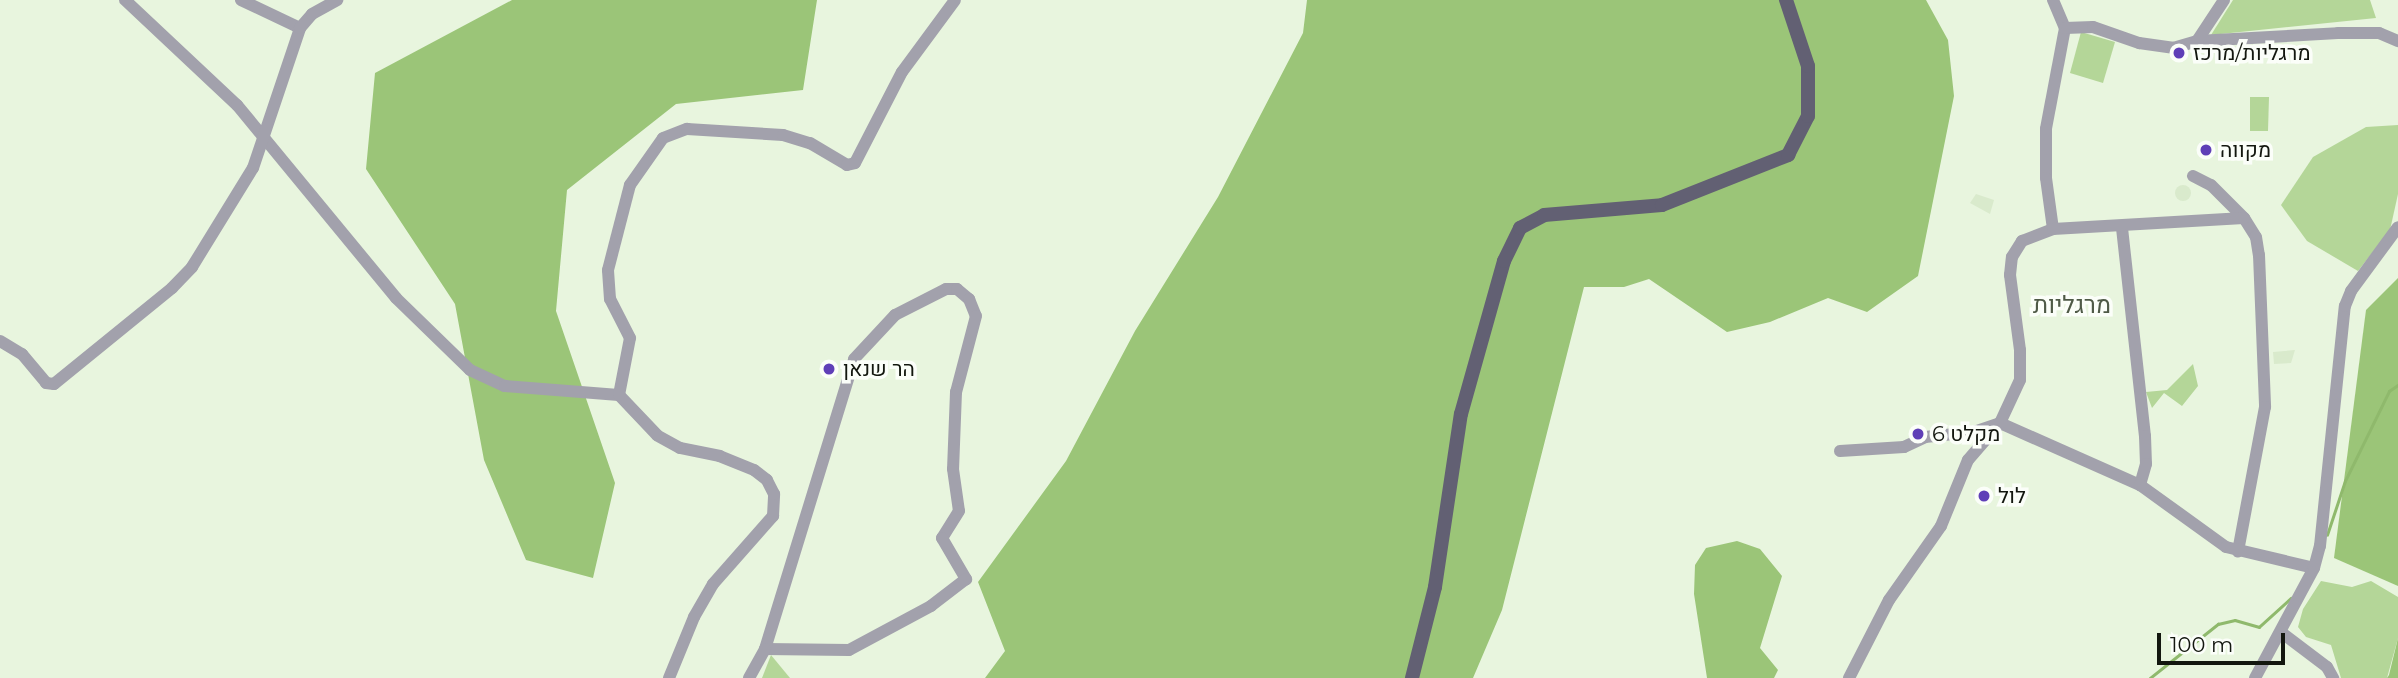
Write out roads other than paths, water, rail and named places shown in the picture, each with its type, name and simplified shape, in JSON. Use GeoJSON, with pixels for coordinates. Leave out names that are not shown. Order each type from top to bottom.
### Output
{"type":"FeatureCollection","features":[{"type":"Feature","properties":{"kind":"main road"},"geometry":{"type":"LineString","coordinates":[[1412,678],[1435,587],[1461,414],[1504,261],[1520,228],[1544,215],[1662,205],[1788,155],[1808,116],[1808,66],[1786,0]]}},
{"type":"Feature","properties":{"kind":"street"},"geometry":{"type":"LineString","coordinates":[[125,0],[237,105],[265,143],[396,298],[470,370],[505,386],[619,395],[656,435],[680,448],[720,456],[754,470],[768,480],[774,494],[773,516],[713,584],[694,617],[669,678]]}},
{"type":"Feature","properties":{"kind":"street"},"geometry":{"type":"LineString","coordinates":[[242,0],[300,28]]}},
{"type":"Feature","properties":{"kind":"street"},"geometry":{"type":"LineString","coordinates":[[0,341],[22,354],[46,383],[57,382],[139,317],[192,267],[225,218],[265,143],[300,28],[312,14],[337,0]]}},
{"type":"Feature","properties":{"kind":"street"},"geometry":{"type":"LineString","coordinates":[[619,395],[629,338],[610,299],[608,270],[630,185],[663,138],[687,129],[783,135],[810,143],[847,165],[855,163],[902,72],[955,0]]}},
{"type":"Feature","properties":{"kind":"street"},"geometry":{"type":"LineString","coordinates":[[2053,0],[2065,28],[2046,129],[2053,229]]}},
{"type":"Feature","properties":{"kind":"street"},"geometry":{"type":"LineString","coordinates":[[2197,41],[2224,0]]}},
{"type":"Feature","properties":{"kind":"street"},"geometry":{"type":"LineString","coordinates":[[2065,28],[2093,27],[2139,43],[2173,48],[2197,41],[2338,33],[2379,33],[2398,41]]}},
{"type":"Feature","properties":{"kind":"street"},"geometry":{"type":"LineString","coordinates":[[2193,176],[2211,184],[2244,218],[2256,237],[2259,255],[2265,407],[2238,551]]}},
{"type":"Feature","properties":{"kind":"street"},"geometry":{"type":"LineString","coordinates":[[1849,678],[1889,600],[1941,526],[1968,460],[2000,423],[2020,380],[2020,351],[2010,275],[2012,257],[2022,241],[2053,229],[2122,228],[2244,218]]}},
{"type":"Feature","properties":{"kind":"street"},"geometry":{"type":"LineString","coordinates":[[2255,678],[2314,568],[2345,306],[2351,290],[2398,227]]}},
{"type":"Feature","properties":{"kind":"street"},"geometry":{"type":"LineString","coordinates":[[2122,228],[2145,436],[2146,464],[2140,485]]}},
{"type":"Feature","properties":{"kind":"street"},"geometry":{"type":"LineString","coordinates":[[750,678],[765,649],[854,359],[895,315],[935,293],[957,289],[969,299],[976,316],[956,392],[953,469],[959,511],[943,538],[966,579],[931,606],[849,650],[765,649]]}},
{"type":"Feature","properties":{"kind":"street"},"geometry":{"type":"LineString","coordinates":[[1840,452],[1905,447],[1925,437],[1974,432],[2000,423],[2140,485],[2211,539],[2238,551],[2314,568]]}},
{"type":"Feature","properties":{"kind":"street"},"geometry":{"type":"LineString","coordinates":[[2281,633],[2327,667],[2333,678]]}},
{"type":"Feature","properties":{"kind":"waterway"},"geometry":{"type":"LineString","coordinates":[[2327,535],[2345,481],[2389,391],[2398,385]]}},
{"type":"Feature","properties":{"kind":"waterway"},"geometry":{"type":"LineString","coordinates":[[2150,678],[2218,624],[2235,620],[2259,627],[2291,598]]}},
{"type":"Feature","properties":{"kind":"place","name":"מרגליות/מרכז"},"geometry":{"type":"Point","coordinates":[2179,53]}},
{"type":"Feature","properties":{"kind":"place","name":"מקווה"},"geometry":{"type":"Point","coordinates":[2206,150]}},
{"type":"Feature","properties":{"kind":"place","name":"הר שנאן"},"geometry":{"type":"Point","coordinates":[829,369]}},
{"type":"Feature","properties":{"kind":"place","name":"מקלט 6"},"geometry":{"type":"Point","coordinates":[1918,434]}},
{"type":"Feature","properties":{"kind":"place","name":"לול"},"geometry":{"type":"Point","coordinates":[1984,496]}},
{"type":"Feature","properties":{"kind":"district","name":"מרגליות"},"geometry":{"type":"Point","coordinates":[2072,305]}}]}
